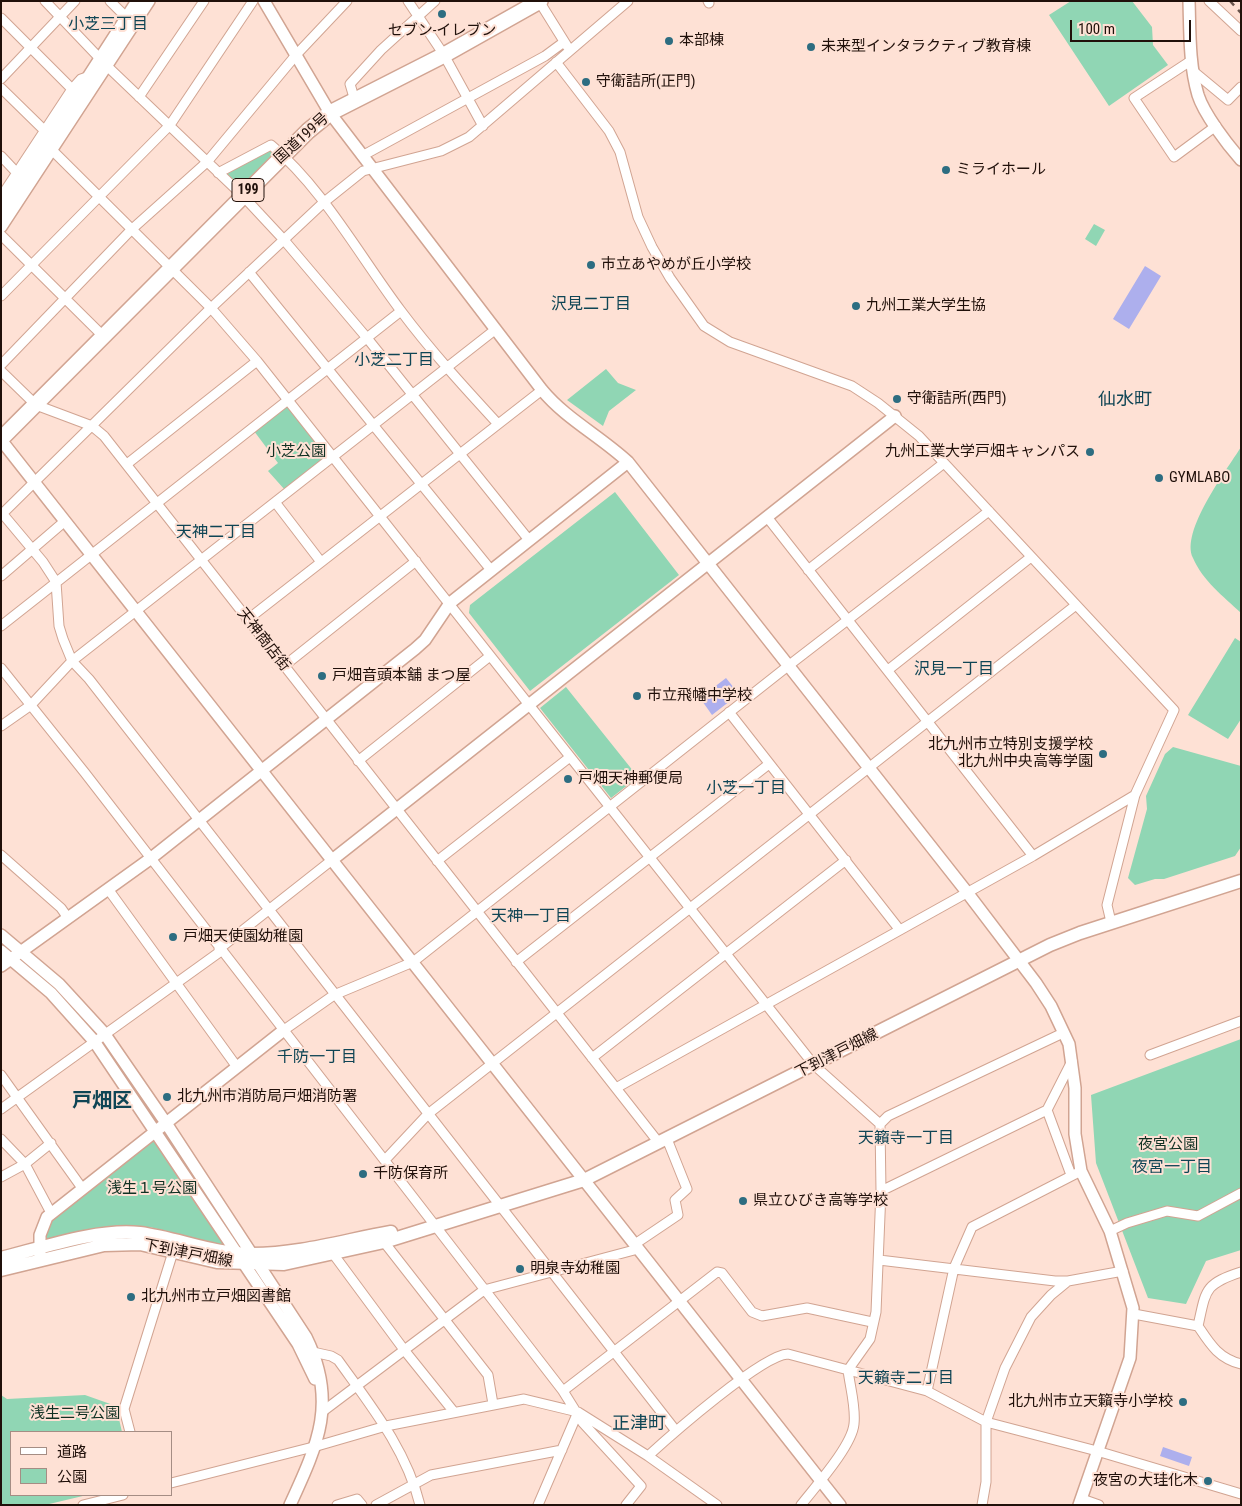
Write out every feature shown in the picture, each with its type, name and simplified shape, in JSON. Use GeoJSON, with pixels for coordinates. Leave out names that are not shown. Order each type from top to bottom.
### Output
{"type":"FeatureCollection","features":[{"type":"Feature","properties":{"kind":"highway","name":"国道199号"},"geometry":{"type":"LineString","coordinates":[[1,439],[172,270],[283,155],[330,113],[444,55],[539,1]]}},
{"type":"Feature","properties":{"kind":"main road","name":"下到津戸畑線"},"geometry":{"type":"LineString","coordinates":[[1,1270],[40,1254],[104,1234],[123,1232],[140,1233],[212,1250],[235,1253],[259,1265],[284,1264],[334,1255],[384,1242],[433,1225],[584,1180],[1050,946],[1111,922],[1241,881]]}},
{"type":"Feature","properties":{"kind":"main road","name":"下到津戸畑線"},"geometry":{"type":"LineString","coordinates":[[1,1258],[122,1243],[140,1244],[217,1262],[306,1250],[433,1225]]}},
{"type":"Feature","properties":{"kind":"street"},"geometry":{"type":"LineString","coordinates":[[45,1],[104,63],[242,196],[284,240],[368,338],[529,540]]}},
{"type":"Feature","properties":{"kind":"street"},"geometry":{"type":"LineString","coordinates":[[1,79],[75,1]]}},
{"type":"Feature","properties":{"kind":"street"},"geometry":{"type":"LineString","coordinates":[[110,1],[127,18]]}},
{"type":"Feature","properties":{"kind":"street"},"geometry":{"type":"LineString","coordinates":[[1,227],[52,150],[104,63],[137,1]]}},
{"type":"Feature","properties":{"kind":"street"},"geometry":{"type":"LineString","coordinates":[[1,212],[91,75],[104,63],[149,1]]}},
{"type":"Feature","properties":{"kind":"street"},"geometry":{"type":"LineString","coordinates":[[139,97],[204,1]]}},
{"type":"Feature","properties":{"kind":"street"},"geometry":{"type":"LineString","coordinates":[[1,296],[170,126],[253,1]]}},
{"type":"Feature","properties":{"kind":"street"},"geometry":{"type":"LineString","coordinates":[[264,1],[330,113],[542,390],[567,416],[612,448],[628,462],[1020,961],[1051,1006],[1069,1044],[1075,1088],[1076,1173]]}},
{"type":"Feature","properties":{"kind":"street"},"geometry":{"type":"LineString","coordinates":[[1,365],[131,230],[206,162],[296,55],[348,1]]}},
{"type":"Feature","properties":{"kind":"street"},"geometry":{"type":"LineString","coordinates":[[408,1],[420,16],[444,55],[483,126]]}},
{"type":"Feature","properties":{"kind":"street"},"geometry":{"type":"LineString","coordinates":[[355,101],[350,84],[381,50],[435,1]]}},
{"type":"Feature","properties":{"kind":"street"},"geometry":{"type":"LineString","coordinates":[[539,1],[570,50]]}},
{"type":"Feature","properties":{"kind":"street"},"geometry":{"type":"LineString","coordinates":[[628,1],[601,27],[570,50],[483,126],[454,146],[372,168],[363,172],[323,203],[211,308],[2,514],[33,550],[56,582],[59,626],[72,661],[89,679],[334,995],[616,1351],[676,1431]]}},
{"type":"Feature","properties":{"kind":"street"},"geometry":{"type":"LineString","coordinates":[[1189,1],[1193,66],[1198,96],[1216,126],[1241,160]]}},
{"type":"Feature","properties":{"kind":"street"},"geometry":{"type":"LineString","coordinates":[[1209,1],[1241,30]]}},
{"type":"Feature","properties":{"kind":"street"},"geometry":{"type":"LineString","coordinates":[[1,18],[72,89]]}},
{"type":"Feature","properties":{"kind":"street"},"geometry":{"type":"LineString","coordinates":[[362,156],[545,56],[564,42]]}},
{"type":"Feature","properties":{"kind":"street"},"geometry":{"type":"LineString","coordinates":[[556,62],[609,131],[620,152],[638,216],[652,247],[679,291],[708,330],[721,338],[852,386],[895,416],[919,436],[1174,710],[1135,795],[1107,905],[1111,922]]}},
{"type":"Feature","properties":{"kind":"street"},"geometry":{"type":"LineString","coordinates":[[1193,66],[1228,100],[1241,87]]}},
{"type":"Feature","properties":{"kind":"street"},"geometry":{"type":"LineString","coordinates":[[1193,66],[1134,98],[1174,157],[1216,126]]}},
{"type":"Feature","properties":{"kind":"street"},"geometry":{"type":"LineString","coordinates":[[1,197],[72,89],[81,79],[91,75]]}},
{"type":"Feature","properties":{"kind":"street"},"geometry":{"type":"LineString","coordinates":[[1,88],[45,131]]}},
{"type":"Feature","properties":{"kind":"street"},"geometry":{"type":"LineString","coordinates":[[218,173],[271,145],[283,155],[323,203],[401,311],[446,367],[498,424]]}},
{"type":"Feature","properties":{"kind":"street"},"geometry":{"type":"LineString","coordinates":[[52,150],[211,308],[257,361],[814,1065],[880,1124]]}},
{"type":"Feature","properties":{"kind":"street"},"geometry":{"type":"LineString","coordinates":[[1,156],[17,173]]}},
{"type":"Feature","properties":{"kind":"street"},"geometry":{"type":"LineString","coordinates":[[1,235],[104,337]]}},
{"type":"Feature","properties":{"kind":"street"},"geometry":{"type":"LineString","coordinates":[[249,272],[329,368],[420,484],[491,570]]}},
{"type":"Feature","properties":{"kind":"street"},"geometry":{"type":"LineString","coordinates":[[1,626],[401,311]]}},
{"type":"Feature","properties":{"kind":"street"},"geometry":{"type":"LineString","coordinates":[[1,726],[31,704],[72,661],[496,329]]}},
{"type":"Feature","properties":{"kind":"street"},"geometry":{"type":"LineString","coordinates":[[127,464],[257,361]]}},
{"type":"Feature","properties":{"kind":"street"},"geometry":{"type":"LineString","coordinates":[[1,371],[36,404],[92,426]]}},
{"type":"Feature","properties":{"kind":"street"},"geometry":{"type":"LineString","coordinates":[[247,620],[542,390]]}},
{"type":"Feature","properties":{"kind":"street"},"geometry":{"type":"LineString","coordinates":[[1,1109],[220,950],[268,910],[895,416]]}},
{"type":"Feature","properties":{"kind":"street","name":"天神商店街"},"geometry":{"type":"LineString","coordinates":[[92,426],[104,436],[127,464],[200,560],[592,1058],[663,1141],[687,1189],[675,1200],[678,1214],[637,1246]]}},
{"type":"Feature","properties":{"kind":"street"},"geometry":{"type":"LineString","coordinates":[[1,439],[840,1505]]}},
{"type":"Feature","properties":{"kind":"street"},"geometry":{"type":"LineString","coordinates":[[1,966],[150,859],[326,720],[425,640],[450,603],[628,462]]}},
{"type":"Feature","properties":{"kind":"street"},"geometry":{"type":"LineString","coordinates":[[808,570],[944,463]]}},
{"type":"Feature","properties":{"kind":"street"},"geometry":{"type":"LineString","coordinates":[[275,502],[321,562]]}},
{"type":"Feature","properties":{"kind":"street"},"geometry":{"type":"LineString","coordinates":[[40,1254],[40,1235],[47,1217],[51,1213],[237,1066],[334,995],[413,962],[729,712],[989,511]]}},
{"type":"Feature","properties":{"kind":"street"},"geometry":{"type":"LineString","coordinates":[[767,517],[1033,856]]}},
{"type":"Feature","properties":{"kind":"street"},"geometry":{"type":"LineString","coordinates":[[1,576],[33,550],[65,520]]}},
{"type":"Feature","properties":{"kind":"street"},"geometry":{"type":"LineString","coordinates":[[888,670],[1032,557]]}},
{"type":"Feature","properties":{"kind":"street"},"geometry":{"type":"LineString","coordinates":[[284,666],[416,561]]}},
{"type":"Feature","properties":{"kind":"street"},"geometry":{"type":"LineString","coordinates":[[385,1160],[428,1114],[810,816],[1076,605]]}},
{"type":"Feature","properties":{"kind":"street"},"geometry":{"type":"LineString","coordinates":[[358,760],[490,656]]}},
{"type":"Feature","properties":{"kind":"street"},"geometry":{"type":"LineString","coordinates":[[1,668],[385,1160],[433,1225],[563,1391],[578,1412],[583,1423],[641,1486],[626,1505]]}},
{"type":"Feature","properties":{"kind":"street"},"geometry":{"type":"LineString","coordinates":[[729,712],[846,860],[898,930]]}},
{"type":"Feature","properties":{"kind":"street"},"geometry":{"type":"LineString","coordinates":[[437,861],[570,757]]}},
{"type":"Feature","properties":{"kind":"street"},"geometry":{"type":"LineString","coordinates":[[516,962],[769,764]]}},
{"type":"Feature","properties":{"kind":"street"},"geometry":{"type":"LineString","coordinates":[[616,1088],[966,891],[1033,856],[1135,795]]}},
{"type":"Feature","properties":{"kind":"street"},"geometry":{"type":"LineString","coordinates":[[1,855],[61,908],[68,918]]}},
{"type":"Feature","properties":{"kind":"street"},"geometry":{"type":"LineString","coordinates":[[592,1058],[846,860]]}},
{"type":"Feature","properties":{"kind":"street"},"geometry":{"type":"LineString","coordinates":[[108,889],[237,1066]]}},
{"type":"Feature","properties":{"kind":"street"},"geometry":{"type":"LineString","coordinates":[[1,935],[59,984],[104,1033],[166,1123],[298,1344],[315,1378],[322,1412]]}},
{"type":"Feature","properties":{"kind":"street"},"geometry":{"type":"LineString","coordinates":[[1,951],[51,993],[94,1041],[235,1253]]}},
{"type":"Feature","properties":{"kind":"street"},"geometry":{"type":"LineString","coordinates":[[1150,1055],[1241,1021]]}},
{"type":"Feature","properties":{"kind":"street"},"geometry":{"type":"LineString","coordinates":[[801,1505],[822,1480],[852,1435],[855,1422],[848,1370],[870,1339],[872,1322],[876,1312],[880,1260],[880,1124],[888,1116],[1063,1032]]}},
{"type":"Feature","properties":{"kind":"street"},"geometry":{"type":"LineString","coordinates":[[881,1191],[1046,1110],[1072,1061]]}},
{"type":"Feature","properties":{"kind":"street"},"geometry":{"type":"LineString","coordinates":[[1,1075],[82,1188]]}},
{"type":"Feature","properties":{"kind":"street"},"geometry":{"type":"LineString","coordinates":[[1046,1110],[1076,1173],[1110,1231],[1134,1314],[1130,1358],[1080,1502],[1099,1505]]}},
{"type":"Feature","properties":{"kind":"street"},"geometry":{"type":"LineString","coordinates":[[1,1139],[25,1164],[51,1213]]}},
{"type":"Feature","properties":{"kind":"street"},"geometry":{"type":"LineString","coordinates":[[1,1177],[25,1164],[51,1143]]}},
{"type":"Feature","properties":{"kind":"street"},"geometry":{"type":"LineString","coordinates":[[926,1391],[954,1268],[972,1226],[1076,1173]]}},
{"type":"Feature","properties":{"kind":"street"},"geometry":{"type":"LineString","coordinates":[[1110,1231],[1127,1223],[1167,1211],[1198,1216],[1241,1193]]}},
{"type":"Feature","properties":{"kind":"street"},"geometry":{"type":"LineString","coordinates":[[384,1242],[488,1375],[493,1404]]}},
{"type":"Feature","properties":{"kind":"street"},"geometry":{"type":"LineString","coordinates":[[322,1412],[484,1290],[637,1246]]}},
{"type":"Feature","properties":{"kind":"street"},"geometry":{"type":"LineString","coordinates":[[130,1431],[124,1409],[172,1252]]}},
{"type":"Feature","properties":{"kind":"street"},"geometry":{"type":"LineString","coordinates":[[334,1255],[405,1351],[454,1412]]}},
{"type":"Feature","properties":{"kind":"street"},"geometry":{"type":"LineString","coordinates":[[880,1260],[1068,1281],[1123,1271]]}},
{"type":"Feature","properties":{"kind":"street"},"geometry":{"type":"LineString","coordinates":[[259,1265],[297,1322],[313,1352],[323,1390],[322,1412],[316,1446],[290,1505]]}},
{"type":"Feature","properties":{"kind":"street"},"geometry":{"type":"LineString","coordinates":[[563,1391],[717,1272],[722,1273],[752,1312],[762,1316],[807,1308],[872,1322]]}},
{"type":"Feature","properties":{"kind":"street"},"geometry":{"type":"LineString","coordinates":[[1198,1326],[1205,1294],[1215,1282],[1241,1272]]}},
{"type":"Feature","properties":{"kind":"street"},"geometry":{"type":"LineString","coordinates":[[982,1505],[986,1482],[986,1422],[1005,1368],[1031,1317],[1050,1295],[1068,1281]]}},
{"type":"Feature","properties":{"kind":"street"},"geometry":{"type":"LineString","coordinates":[[1134,1314],[1198,1326],[1216,1352],[1228,1360],[1241,1364]]}},
{"type":"Feature","properties":{"kind":"street"},"geometry":{"type":"LineString","coordinates":[[313,1352],[331,1356],[338,1360],[386,1426],[414,1482],[420,1505]]}},
{"type":"Feature","properties":{"kind":"street"},"geometry":{"type":"LineString","coordinates":[[648,1456],[676,1431],[778,1355],[800,1356],[926,1391],[986,1422],[1097,1451],[1241,1494]]}},
{"type":"Feature","properties":{"kind":"street"},"geometry":{"type":"LineString","coordinates":[[172,1483],[386,1426],[493,1404],[524,1400],[578,1412],[648,1456],[717,1505]]}},
{"type":"Feature","properties":{"kind":"street"},"geometry":{"type":"LineString","coordinates":[[538,1505],[578,1412]]}},
{"type":"Feature","properties":{"kind":"street"},"geometry":{"type":"LineString","coordinates":[[376,1505],[414,1482],[431,1475],[562,1450]]}},
{"type":"Feature","properties":{"kind":"street"},"geometry":{"type":"LineString","coordinates":[[337,1505],[357,1499],[362,1505]]}},
{"type":"Feature","properties":{"kind":"street"},"geometry":{"type":"LineString","coordinates":[[83,1505],[110,1501]]}},
{"type":"Feature","properties":{"kind":"green space"},"geometry":{"type":"Polygon","coordinates":[[[1071,1],[1132,1],[1152,27],[1153,45],[1168,65],[1109,106],[1049,15],[1071,1]]]}},
{"type":"Feature","properties":{"kind":"green space"},"geometry":{"type":"Polygon","coordinates":[[[270,149],[277,155],[243,188],[227,174],[270,149]]]}},
{"type":"Feature","properties":{"kind":"green space"},"geometry":{"type":"Polygon","coordinates":[[[1094,224],[1105,230],[1096,246],[1085,239],[1094,224]]]}},
{"type":"Feature","properties":{"kind":"green space"},"geometry":{"type":"Polygon","coordinates":[[[606,369],[618,383],[636,390],[609,411],[603,426],[567,400],[606,369]]]}},
{"type":"Feature","properties":{"kind":"green space","name":"小芝公園"},"geometry":{"type":"Polygon","coordinates":[[[287,407],[327,456],[285,490],[268,471],[278,463],[254,431],[287,407]]]}},
{"type":"Feature","properties":{"kind":"green space"},"geometry":{"type":"Polygon","coordinates":[[[1241,447],[1241,613],[1202,574],[1193,558],[1191,547],[1193,533],[1206,502],[1241,447]]]}},
{"type":"Feature","properties":{"kind":"green space"},"geometry":{"type":"Polygon","coordinates":[[[615,492],[679,575],[530,691],[469,613],[470,605],[615,492]]]}},
{"type":"Feature","properties":{"kind":"green space"},"geometry":{"type":"Polygon","coordinates":[[[1235,638],[1241,642],[1241,719],[1228,739],[1188,715],[1235,638]]]}},
{"type":"Feature","properties":{"kind":"green space"},"geometry":{"type":"Polygon","coordinates":[[[566,687],[638,777],[611,798],[540,708],[566,687]]]}},
{"type":"Feature","properties":{"kind":"green space"},"geometry":{"type":"Polygon","coordinates":[[[1173,747],[1241,766],[1241,847],[1235,856],[1164,879],[1155,879],[1135,885],[1128,878],[1147,809],[1146,796],[1165,754],[1173,747]]]}},
{"type":"Feature","properties":{"kind":"green space","name":"夜宮公園"},"geometry":{"type":"Polygon","coordinates":[[[1241,1039],[1241,1250],[1206,1261],[1186,1304],[1148,1298],[1096,1163],[1091,1095],[1241,1039]]]}},
{"type":"Feature","properties":{"kind":"green space","name":"浅生１号公園"},"geometry":{"type":"Polygon","coordinates":[[[162,1131],[237,1249],[206,1244],[158,1229],[129,1226],[101,1229],[45,1242],[44,1235],[51,1219],[162,1131]]]}},
{"type":"Feature","properties":{"kind":"green space","name":"浅生二号公園"},"geometry":{"type":"Polygon","coordinates":[[[1,1395],[7,1399],[85,1395],[116,1406],[122,1431],[10,1431],[10,1496],[83,1496],[45,1505],[1,1505],[1,1395]]]}},
{"type":"Feature","properties":{"kind":"water"},"geometry":{"type":"Polygon","coordinates":[[[1145,266],[1161,276],[1129,329],[1113,319],[1145,266]]]}},
{"type":"Feature","properties":{"kind":"water"},"geometry":{"type":"Polygon","coordinates":[[[726,678],[739,694],[712,715],[700,698],[726,678]]]}},
{"type":"Feature","properties":{"kind":"water"},"geometry":{"type":"Polygon","coordinates":[[[1163,1447],[1192,1457],[1189,1466],[1160,1456],[1163,1447]]]}},
{"type":"Feature","properties":{"kind":"railway"},"geometry":{"type":"LineString","coordinates":[[1230,1],[1241,13]]}},
{"type":"Feature","properties":{"kind":"place","name":"セブン-イレブン"},"geometry":{"type":"Point","coordinates":[442,14]}},
{"type":"Feature","properties":{"kind":"place","name":"本部棟"},"geometry":{"type":"Point","coordinates":[669,41]}},
{"type":"Feature","properties":{"kind":"place","name":"未来型インタラクティブ教育棟"},"geometry":{"type":"Point","coordinates":[811,47]}},
{"type":"Feature","properties":{"kind":"place","name":"守衛詰所(正門)"},"geometry":{"type":"Point","coordinates":[586,82]}},
{"type":"Feature","properties":{"kind":"place","name":"ミライホール"},"geometry":{"type":"Point","coordinates":[946,170]}},
{"type":"Feature","properties":{"kind":"place","name":"市立あやめが丘小学校"},"geometry":{"type":"Point","coordinates":[591,265]}},
{"type":"Feature","properties":{"kind":"place","name":"九州工業大学生協"},"geometry":{"type":"Point","coordinates":[856,306]}},
{"type":"Feature","properties":{"kind":"place","name":"守衛詰所(西門)"},"geometry":{"type":"Point","coordinates":[897,399]}},
{"type":"Feature","properties":{"kind":"place","name":"九州工業大学戸畑キャンパス"},"geometry":{"type":"Point","coordinates":[1090,452]}},
{"type":"Feature","properties":{"kind":"place","name":"GYMLABO"},"geometry":{"type":"Point","coordinates":[1159,478]}},
{"type":"Feature","properties":{"kind":"place","name":"戸畑音頭本舗 まつ屋"},"geometry":{"type":"Point","coordinates":[322,676]}},
{"type":"Feature","properties":{"kind":"place","name":"市立飛幡中学校"},"geometry":{"type":"Point","coordinates":[637,696]}},
{"type":"Feature","properties":{"kind":"place","name":"北九州市立特別支援学校 北九州中央高等学園"},"geometry":{"type":"Point","coordinates":[1103,754]}},
{"type":"Feature","properties":{"kind":"place","name":"戸畑天神郵便局"},"geometry":{"type":"Point","coordinates":[568,779]}},
{"type":"Feature","properties":{"kind":"place","name":"戸畑天使園幼稚園"},"geometry":{"type":"Point","coordinates":[173,937]}},
{"type":"Feature","properties":{"kind":"place","name":"北九州市消防局戸畑消防署"},"geometry":{"type":"Point","coordinates":[167,1097]}},
{"type":"Feature","properties":{"kind":"place","name":"千防保育所"},"geometry":{"type":"Point","coordinates":[363,1174]}},
{"type":"Feature","properties":{"kind":"place","name":"県立ひびき高等学校"},"geometry":{"type":"Point","coordinates":[743,1201]}},
{"type":"Feature","properties":{"kind":"place","name":"明泉寺幼稚園"},"geometry":{"type":"Point","coordinates":[520,1269]}},
{"type":"Feature","properties":{"kind":"place","name":"北九州市立戸畑図書館"},"geometry":{"type":"Point","coordinates":[131,1297]}},
{"type":"Feature","properties":{"kind":"place","name":"北九州市立天籟寺小学校"},"geometry":{"type":"Point","coordinates":[1183,1402]}},
{"type":"Feature","properties":{"kind":"place","name":"夜宮の大珪化木"},"geometry":{"type":"Point","coordinates":[1208,1481]}},
{"type":"Feature","properties":{"kind":"district","name":"小芝三丁目"},"geometry":{"type":"Point","coordinates":[108,25]}},
{"type":"Feature","properties":{"kind":"district","name":"沢見二丁目"},"geometry":{"type":"Point","coordinates":[591,305]}},
{"type":"Feature","properties":{"kind":"district","name":"小芝二丁目"},"geometry":{"type":"Point","coordinates":[394,361]}},
{"type":"Feature","properties":{"kind":"district","name":"仙水町"},"geometry":{"type":"Point","coordinates":[1125,400]}},
{"type":"Feature","properties":{"kind":"district","name":"天神二丁目"},"geometry":{"type":"Point","coordinates":[216,533]}},
{"type":"Feature","properties":{"kind":"district","name":"沢見一丁目"},"geometry":{"type":"Point","coordinates":[954,670]}},
{"type":"Feature","properties":{"kind":"district","name":"小芝一丁目"},"geometry":{"type":"Point","coordinates":[746,789]}},
{"type":"Feature","properties":{"kind":"district","name":"天神一丁目"},"geometry":{"type":"Point","coordinates":[531,917]}},
{"type":"Feature","properties":{"kind":"district","name":"千防一丁目"},"geometry":{"type":"Point","coordinates":[317,1058]}},
{"type":"Feature","properties":{"kind":"district","name":"戸畑区"},"geometry":{"type":"Point","coordinates":[102,1102]}},
{"type":"Feature","properties":{"kind":"district","name":"天籟寺一丁目"},"geometry":{"type":"Point","coordinates":[906,1139]}},
{"type":"Feature","properties":{"kind":"district","name":"夜宮一丁目"},"geometry":{"type":"Point","coordinates":[1172,1168]}},
{"type":"Feature","properties":{"kind":"district","name":"天籟寺二丁目"},"geometry":{"type":"Point","coordinates":[906,1379]}},
{"type":"Feature","properties":{"kind":"district","name":"正津町"},"geometry":{"type":"Point","coordinates":[639,1424]}}]}
